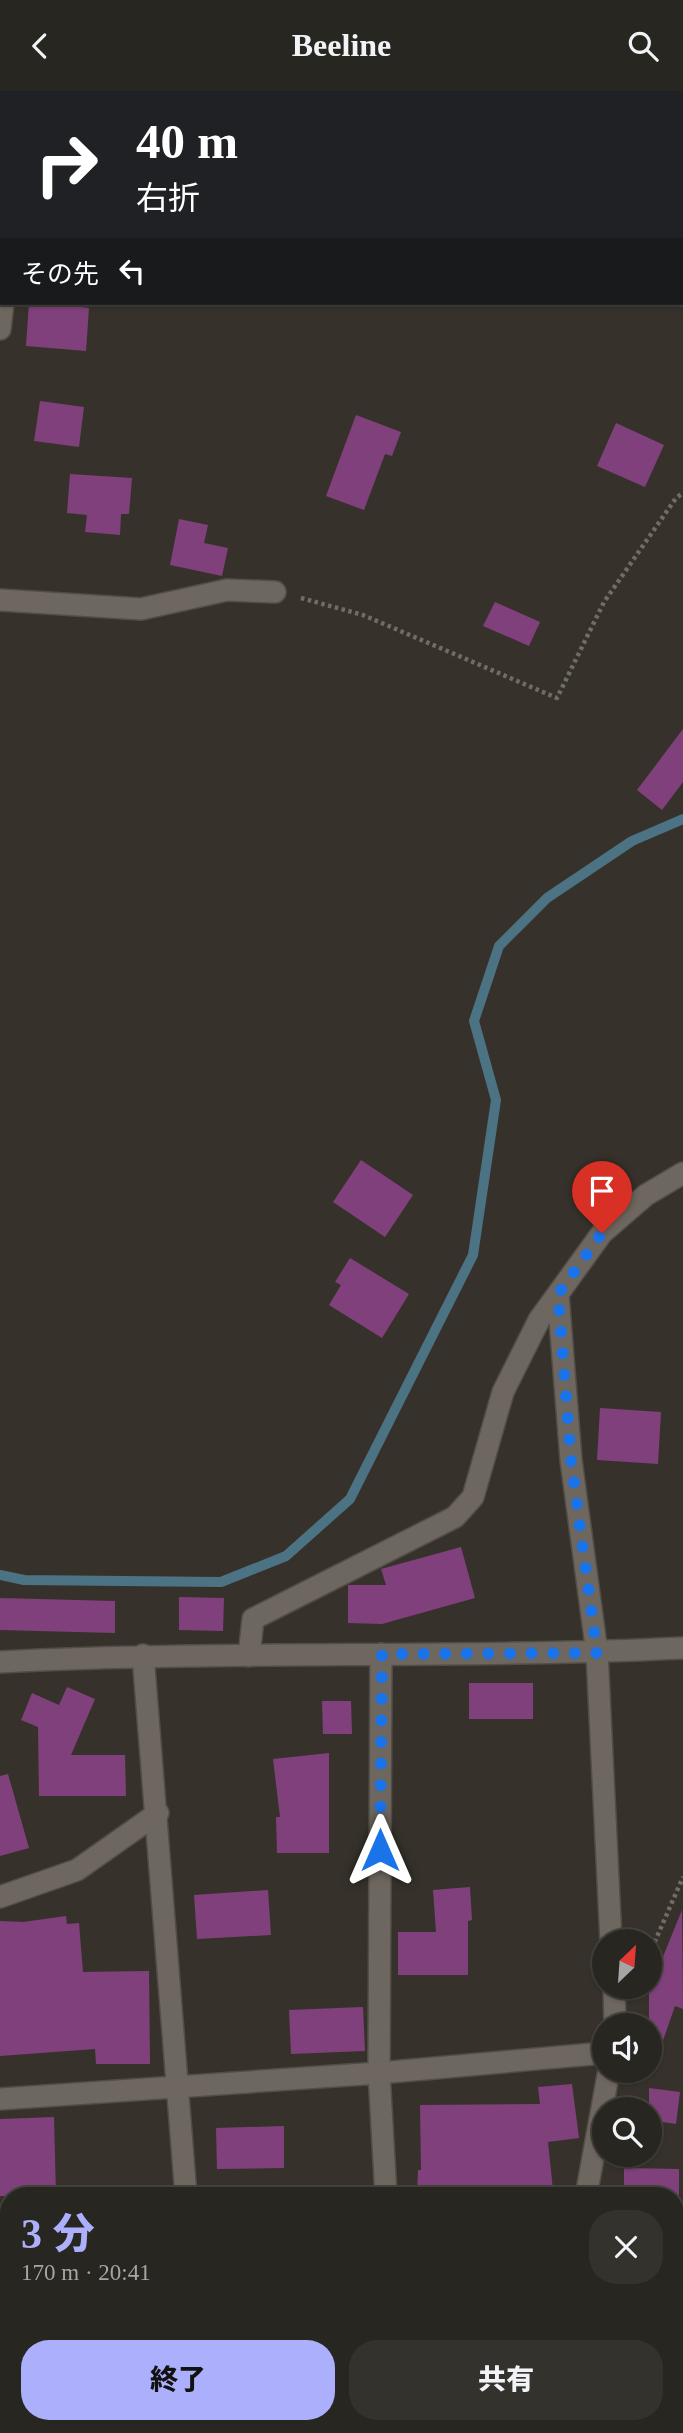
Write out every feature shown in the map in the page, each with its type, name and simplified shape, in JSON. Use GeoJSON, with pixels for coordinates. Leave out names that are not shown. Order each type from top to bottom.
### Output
{"type":"FeatureCollection","features":[{"type":"Feature","properties":{"kind":"street"},"geometry":{"type":"LineString","coordinates":[[0,329],[3,305]]}},
{"type":"Feature","properties":{"kind":"street"},"geometry":{"type":"LineString","coordinates":[[0,600],[141,608],[228,590],[275,591]]}},
{"type":"Feature","properties":{"kind":"street"},"geometry":{"type":"LineString","coordinates":[[249,1657],[253,1619],[454,1517],[473,1497],[503,1392],[539,1320],[602,1233],[646,1195],[683,1173]]}},
{"type":"Feature","properties":{"kind":"street"},"geometry":{"type":"LineString","coordinates":[[558,1294],[571,1460],[597,1653],[610,1929]]}},
{"type":"Feature","properties":{"kind":"street"},"geometry":{"type":"LineString","coordinates":[[0,1662],[143,1655],[249,1657],[597,1653],[683,1648]]}},
{"type":"Feature","properties":{"kind":"street"},"geometry":{"type":"LineString","coordinates":[[382,1654],[379,2073],[385,2187]]}},
{"type":"Feature","properties":{"kind":"street"},"geometry":{"type":"LineString","coordinates":[[143,1655],[158,1813],[185,2187]]}},
{"type":"Feature","properties":{"kind":"street"},"geometry":{"type":"LineString","coordinates":[[0,1897],[77,1870],[158,1813]]}},
{"type":"Feature","properties":{"kind":"street"},"geometry":{"type":"LineString","coordinates":[[0,2099],[179,2084],[379,2073],[592,2054]]}},
{"type":"Feature","properties":{"kind":"street"},"geometry":{"type":"LineString","coordinates":[[588,2187],[607,2083]]}},
{"type":"Feature","properties":{"kind":"path"},"geometry":{"type":"LineString","coordinates":[[275,591],[363,615],[557,698],[604,602],[676,498],[683,493]]}},
{"type":"Feature","properties":{"kind":"path"},"geometry":{"type":"LineString","coordinates":[[660,1929],[683,1877]]}},
{"type":"Feature","properties":{"kind":"building"},"geometry":{"type":"Polygon","coordinates":[[[29,305],[89,308],[86,351],[26,346],[29,305]]]}},
{"type":"Feature","properties":{"kind":"building"},"geometry":{"type":"Polygon","coordinates":[[[40,401],[84,407],[79,447],[34,441],[40,401]]]}},
{"type":"Feature","properties":{"kind":"building"},"geometry":{"type":"Polygon","coordinates":[[[356,415],[401,432],[392,456],[385,454],[364,510],[326,496],[356,415]]]}},
{"type":"Feature","properties":{"kind":"building"},"geometry":{"type":"Polygon","coordinates":[[[616,423],[664,445],[645,487],[597,466],[616,423]]]}},
{"type":"Feature","properties":{"kind":"building"},"geometry":{"type":"Polygon","coordinates":[[[70,474],[132,478],[129,514],[121,514],[120,535],[85,532],[87,515],[67,513],[70,474]]]}},
{"type":"Feature","properties":{"kind":"building"},"geometry":{"type":"Polygon","coordinates":[[[179,519],[208,525],[204,543],[228,548],[222,576],[170,565],[179,519]]]}},
{"type":"Feature","properties":{"kind":"building"},"geometry":{"type":"Polygon","coordinates":[[[495,602],[540,622],[529,646],[483,626],[495,602]]]}},
{"type":"Feature","properties":{"kind":"building"},"geometry":{"type":"Polygon","coordinates":[[[683,729],[683,782],[662,810],[637,790],[683,729]]]}},
{"type":"Feature","properties":{"kind":"building"},"geometry":{"type":"Polygon","coordinates":[[[361,1160],[413,1195],[385,1237],[333,1202],[361,1160]]]}},
{"type":"Feature","properties":{"kind":"building"},"geometry":{"type":"Polygon","coordinates":[[[350,1258],[409,1294],[382,1338],[329,1305],[341,1285],[335,1282],[350,1258]]]}},
{"type":"Feature","properties":{"kind":"building"},"geometry":{"type":"Polygon","coordinates":[[[600,1408],[661,1412],[658,1464],[597,1460],[600,1408]]]}},
{"type":"Feature","properties":{"kind":"building"},"geometry":{"type":"Polygon","coordinates":[[[461,1547],[475,1598],[382,1624],[348,1623],[348,1585],[386,1585],[381,1569],[461,1547]]]}},
{"type":"Feature","properties":{"kind":"building"},"geometry":{"type":"Polygon","coordinates":[[[179,1597],[224,1598],[223,1631],[179,1630],[179,1597]]]}},
{"type":"Feature","properties":{"kind":"building"},"geometry":{"type":"Polygon","coordinates":[[[0,1598],[115,1601],[115,1633],[0,1630],[0,1598]]]}},
{"type":"Feature","properties":{"kind":"building"},"geometry":{"type":"Polygon","coordinates":[[[469,1683],[533,1683],[533,1719],[469,1719],[469,1683]]]}},
{"type":"Feature","properties":{"kind":"building"},"geometry":{"type":"Polygon","coordinates":[[[67,1687],[95,1699],[71,1755],[125,1755],[126,1796],[39,1796],[38,1727],[21,1720],[32,1693],[59,1705],[67,1687]]]}},
{"type":"Feature","properties":{"kind":"building"},"geometry":{"type":"Polygon","coordinates":[[[322,1701],[351,1701],[352,1734],[323,1734],[322,1701]]]}},
{"type":"Feature","properties":{"kind":"building"},"geometry":{"type":"Polygon","coordinates":[[[329,1753],[329,1853],[277,1853],[276,1817],[280,1817],[273,1759],[329,1753]]]}},
{"type":"Feature","properties":{"kind":"building"},"geometry":{"type":"Polygon","coordinates":[[[8,1774],[29,1848],[0,1856],[0,1776],[8,1774]]]}},
{"type":"Feature","properties":{"kind":"building"},"geometry":{"type":"Polygon","coordinates":[[[470,1887],[472,1920],[468,1921],[468,1975],[398,1975],[398,1932],[436,1932],[433,1890],[470,1887]]]}},
{"type":"Feature","properties":{"kind":"building"},"geometry":{"type":"Polygon","coordinates":[[[268,1890],[271,1935],[197,1939],[194,1895],[268,1890]]]}},
{"type":"Feature","properties":{"kind":"building"},"geometry":{"type":"Polygon","coordinates":[[[682,1910],[683,2009],[675,2006],[662,2043],[662,2013],[649,2013],[649,1999],[662,1999],[662,1959],[682,1910]]]}},
{"type":"Feature","properties":{"kind":"building"},"geometry":{"type":"Polygon","coordinates":[[[66,1916],[67,1924],[79,1923],[83,1972],[149,1971],[150,2064],[96,2064],[95,2049],[0,2056],[0,1921],[23,1922],[66,1916]]]}},
{"type":"Feature","properties":{"kind":"building"},"geometry":{"type":"Polygon","coordinates":[[[363,2007],[365,2051],[291,2054],[289,2010],[363,2007]]]}},
{"type":"Feature","properties":{"kind":"building"},"geometry":{"type":"Polygon","coordinates":[[[572,2084],[579,2138],[548,2142],[553,2187],[417,2187],[418,2170],[421,2170],[420,2105],[540,2104],[538,2087],[572,2084]]]}},
{"type":"Feature","properties":{"kind":"building"},"geometry":{"type":"Polygon","coordinates":[[[649,2088],[680,2092],[676,2124],[662,2122],[662,2097],[649,2097],[649,2088]]]}},
{"type":"Feature","properties":{"kind":"building"},"geometry":{"type":"Polygon","coordinates":[[[54,2117],[56,2187],[0,2187],[0,2119],[54,2117]]]}},
{"type":"Feature","properties":{"kind":"building"},"geometry":{"type":"Polygon","coordinates":[[[284,2126],[284,2168],[217,2169],[216,2128],[284,2126]]]}},
{"type":"Feature","properties":{"kind":"building"},"geometry":{"type":"Polygon","coordinates":[[[624,2168],[679,2169],[679,2187],[624,2187],[624,2168]]]}},
{"type":"Feature","properties":{"kind":"waterway"},"geometry":{"type":"LineString","coordinates":[[0,1575],[24,1580],[221,1582],[286,1556],[350,1499],[473,1255],[496,1100],[474,1021],[499,946],[547,898],[632,841],[683,819]]}},
{"type":"Feature","properties":{"kind":"route"},"geometry":{"type":"LineString","coordinates":[[380,1850],[382,1654],[597,1653],[571,1460],[558,1294],[602,1233]]}}]}
